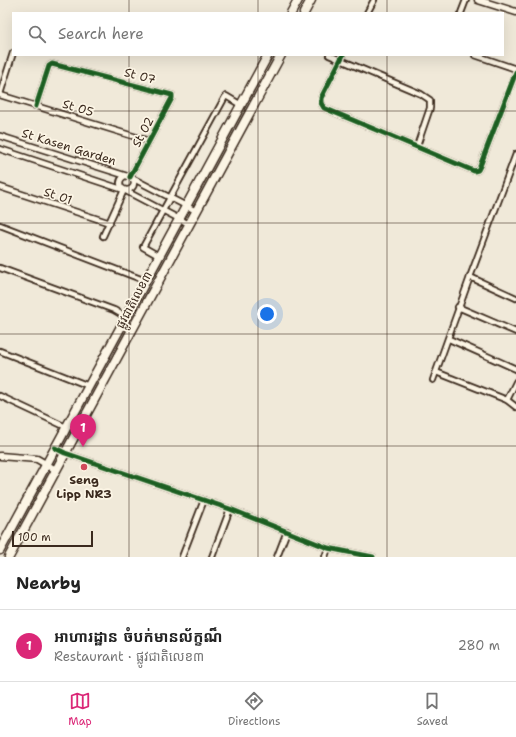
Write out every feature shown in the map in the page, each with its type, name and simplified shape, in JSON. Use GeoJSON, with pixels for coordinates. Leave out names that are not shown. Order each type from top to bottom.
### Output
{"type":"FeatureCollection","features":[{"type":"Feature","properties":{"kind":"highway"},"geometry":{"type":"LineString","coordinates":[[292,12],[298,0]]}},
{"type":"Feature","properties":{"kind":"highway"},"geometry":{"type":"LineString","coordinates":[[305,12],[311,0]]}},
{"type":"Feature","properties":{"kind":"highway","name":"ផ្លូវជាតិលេខ៣"},"geometry":{"type":"LineString","coordinates":[[0,550],[267,56]]}},
{"type":"Feature","properties":{"kind":"highway","name":"ផ្លូវជាតិលេខ៣"},"geometry":{"type":"LineString","coordinates":[[9,557],[280,56]]}},
{"type":"Feature","properties":{"kind":"street"},"geometry":{"type":"LineString","coordinates":[[368,12],[374,0]]}},
{"type":"Feature","properties":{"kind":"street"},"geometry":{"type":"LineString","coordinates":[[461,12],[466,0]]}},
{"type":"Feature","properties":{"kind":"street"},"geometry":{"type":"LineString","coordinates":[[478,0],[516,12]]}},
{"type":"Feature","properties":{"kind":"street"},"geometry":{"type":"LineString","coordinates":[[0,95],[12,56]]}},
{"type":"Feature","properties":{"kind":"street"},"geometry":{"type":"LineString","coordinates":[[331,56],[421,94],[430,100],[430,108],[417,146]]}},
{"type":"Feature","properties":{"kind":"street"},"geometry":{"type":"LineString","coordinates":[[342,56],[321,98],[321,103],[324,108],[417,146],[442,159],[474,171],[478,170],[516,72]]}},
{"type":"Feature","properties":{"kind":"street"},"geometry":{"type":"LineString","coordinates":[[478,56],[516,69]]}},
{"type":"Feature","properties":{"kind":"street","name":"St 07"},"geometry":{"type":"LineString","coordinates":[[36,106],[52,64],[173,97]]}},
{"type":"Feature","properties":{"kind":"street","name":"St 05"},"geometry":{"type":"LineString","coordinates":[[0,95],[149,141]]}},
{"type":"Feature","properties":{"kind":"street"},"geometry":{"type":"LineString","coordinates":[[159,256],[143,247],[169,197],[225,97],[226,96],[241,105]]}},
{"type":"Feature","properties":{"kind":"street","name":"St 02"},"geometry":{"type":"LineString","coordinates":[[130,177],[173,97]]}},
{"type":"Feature","properties":{"kind":"street","name":"St Kasen Garden"},"geometry":{"type":"LineString","coordinates":[[0,136],[130,177],[196,211]]}},
{"type":"Feature","properties":{"kind":"street","name":"St Kasen Garden"},"geometry":{"type":"LineString","coordinates":[[0,149],[124,190],[189,224]]}},
{"type":"Feature","properties":{"kind":"street"},"geometry":{"type":"LineString","coordinates":[[433,380],[449,339],[458,307],[516,154]]}},
{"type":"Feature","properties":{"kind":"street"},"geometry":{"type":"LineString","coordinates":[[130,177],[134,182],[134,186],[129,190],[124,190],[120,181],[123,178],[130,177]]}},
{"type":"Feature","properties":{"kind":"street","name":"St 01"},"geometry":{"type":"LineString","coordinates":[[0,187],[110,223]]}},
{"type":"Feature","properties":{"kind":"street"},"geometry":{"type":"LineString","coordinates":[[103,236],[124,190]]}},
{"type":"Feature","properties":{"kind":"street"},"geometry":{"type":"LineString","coordinates":[[0,225],[146,281]]}},
{"type":"Feature","properties":{"kind":"street"},"geometry":{"type":"LineString","coordinates":[[0,268],[114,310],[126,317]]}},
{"type":"Feature","properties":{"kind":"street"},"geometry":{"type":"LineString","coordinates":[[470,277],[516,298]]}},
{"type":"Feature","properties":{"kind":"street"},"geometry":{"type":"LineString","coordinates":[[458,307],[516,332]]}},
{"type":"Feature","properties":{"kind":"street"},"geometry":{"type":"LineString","coordinates":[[449,339],[516,369]]}},
{"type":"Feature","properties":{"kind":"street"},"geometry":{"type":"LineString","coordinates":[[0,351],[89,386]]}},
{"type":"Feature","properties":{"kind":"street"},"geometry":{"type":"LineString","coordinates":[[436,372],[507,400],[516,407]]}},
{"type":"Feature","properties":{"kind":"street"},"geometry":{"type":"LineString","coordinates":[[507,400],[516,382]]}},
{"type":"Feature","properties":{"kind":"street"},"geometry":{"type":"LineString","coordinates":[[0,396],[66,428]]}},
{"type":"Feature","properties":{"kind":"street"},"geometry":{"type":"LineString","coordinates":[[55,448],[65,453],[230,509],[328,548],[359,556],[373,557]]}},
{"type":"Feature","properties":{"kind":"street"},"geometry":{"type":"LineString","coordinates":[[0,456],[37,459],[56,470]]}},
{"type":"Feature","properties":{"kind":"street"},"geometry":{"type":"LineString","coordinates":[[182,557],[204,500]]}},
{"type":"Feature","properties":{"kind":"street"},"geometry":{"type":"LineString","coordinates":[[212,557],[230,509]]}},
{"type":"Feature","properties":{"kind":"street"},"geometry":{"type":"LineString","coordinates":[[277,557],[287,531]]}},
{"type":"Feature","properties":{"kind":"street"},"geometry":{"type":"LineString","coordinates":[[325,557],[328,548]]}},
{"type":"Feature","properties":{"kind":"cycle path"},"geometry":{"type":"LineString","coordinates":[[342,56],[321,98],[321,103],[324,108],[474,171],[478,170],[480,166],[516,72]]}},
{"type":"Feature","properties":{"kind":"cycle path"},"geometry":{"type":"LineString","coordinates":[[36,106],[49,66],[52,64],[172,95],[172,98],[130,177]]}},
{"type":"Feature","properties":{"kind":"cycle path"},"geometry":{"type":"LineString","coordinates":[[55,448],[65,453],[230,509],[328,548],[373,557]]}},
{"type":"Feature","properties":{"kind":"place","name":"អាហារដ្ឋាន ចំបក់មានល័ក្ខណ៏"},"geometry":{"type":"Point","coordinates":[83,447]}},
{"type":"Feature","properties":{"kind":"place","name":"Seng Lipp NR3"},"geometry":{"type":"Point","coordinates":[84,467]}}]}
